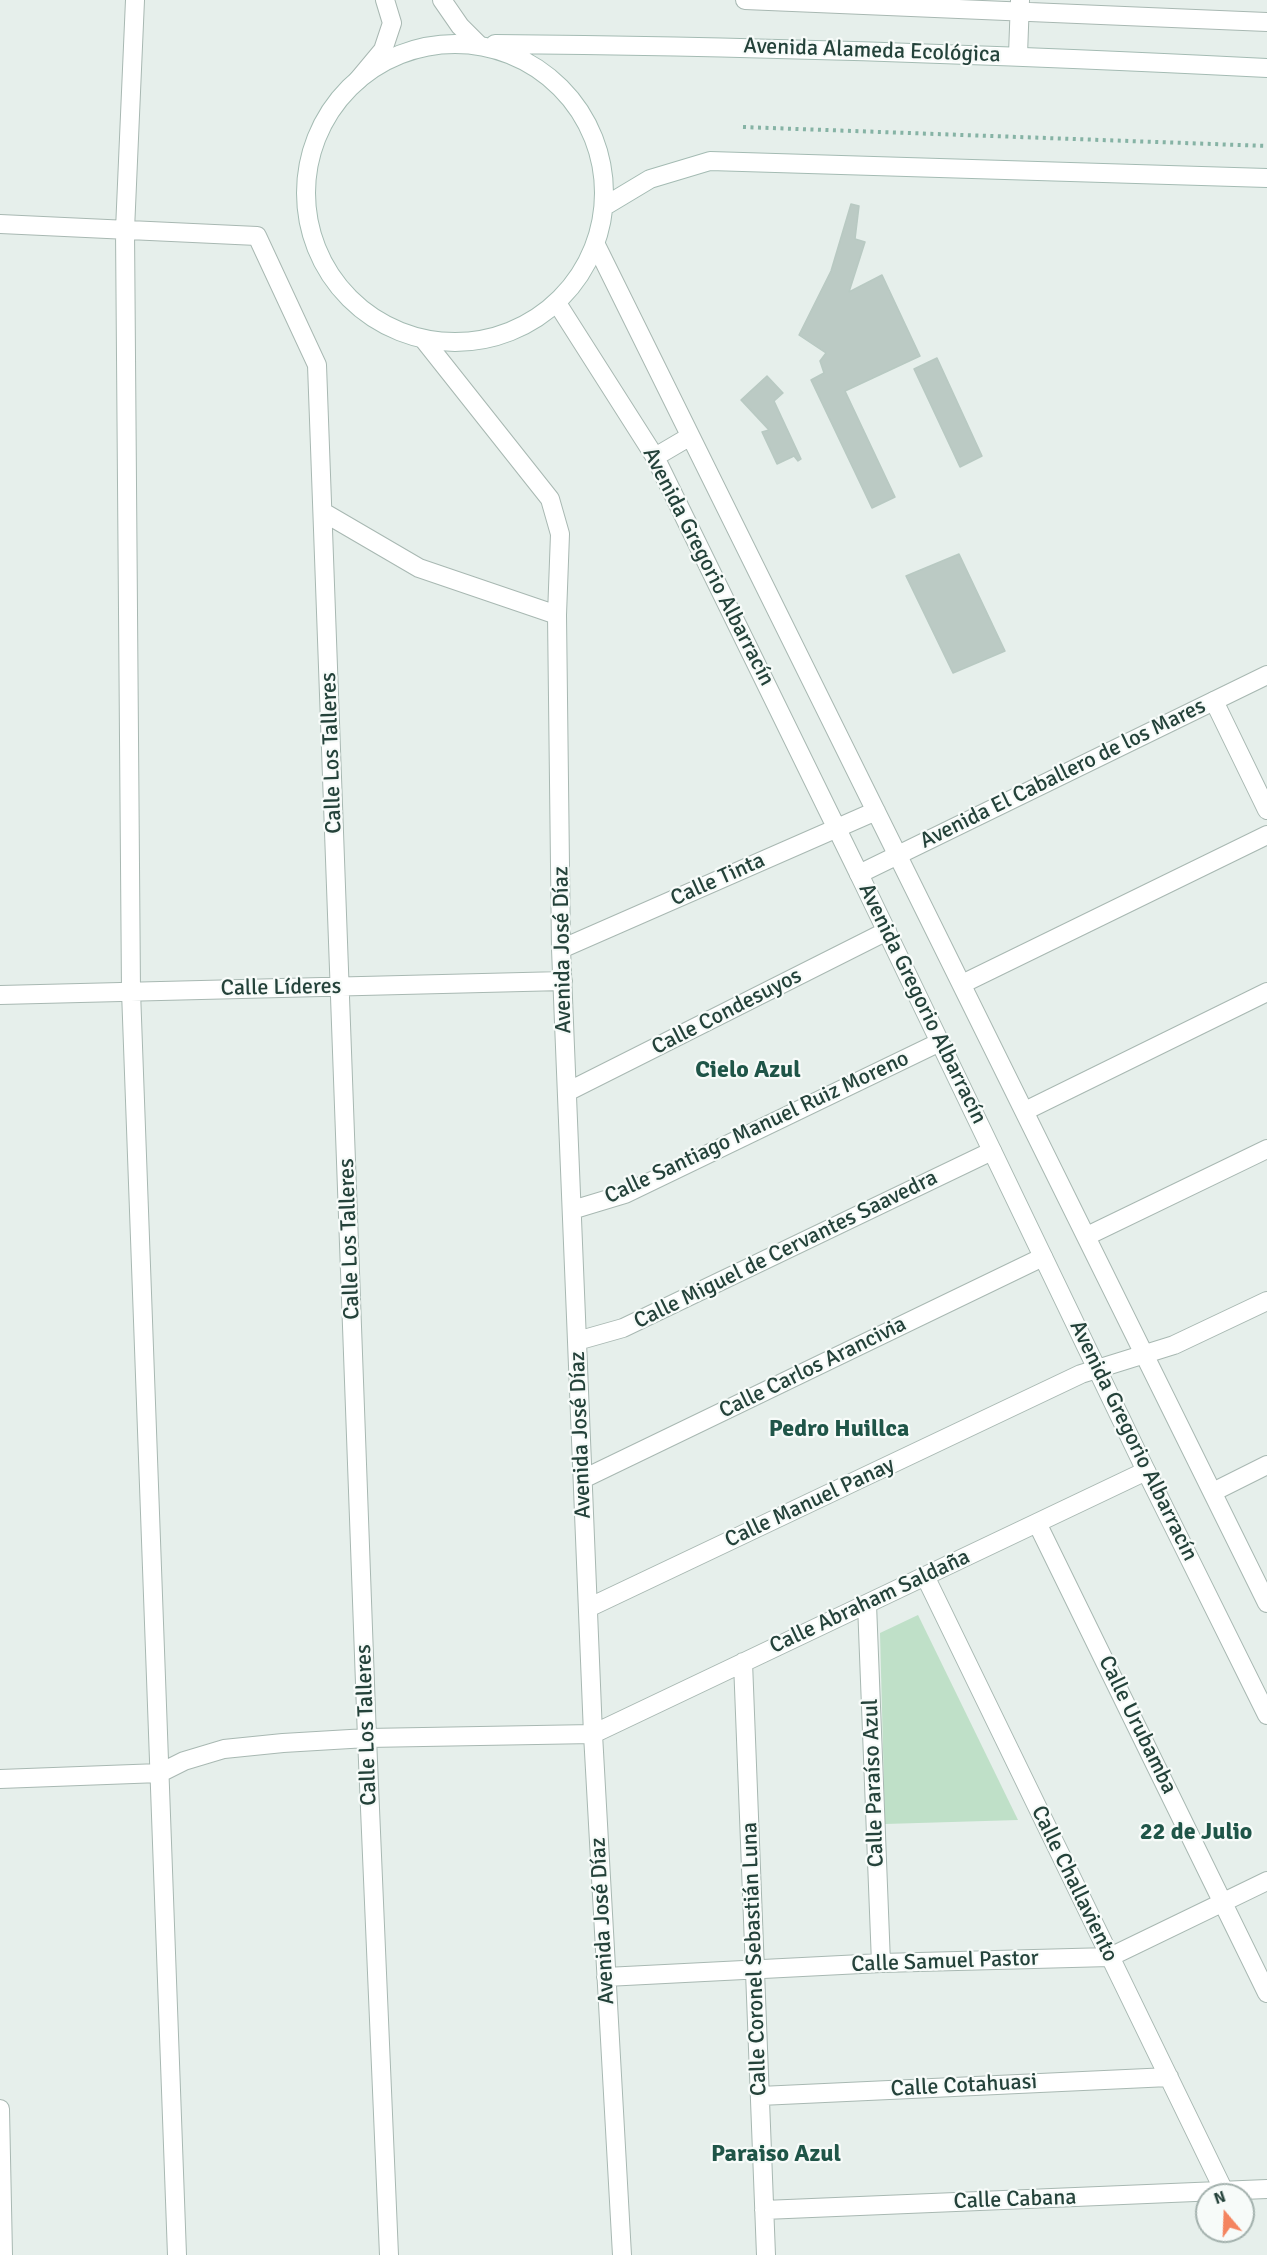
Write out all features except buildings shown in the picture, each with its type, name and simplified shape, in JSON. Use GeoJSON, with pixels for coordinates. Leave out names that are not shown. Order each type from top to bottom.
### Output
{"type":"FeatureCollection","features":[{"type":"Feature","properties":{"kind":"street"},"geometry":{"type":"LineString","coordinates":[[135,0],[125,230],[131,992],[177,2255]]}},
{"type":"Feature","properties":{"kind":"street"},"geometry":{"type":"LineString","coordinates":[[358,80],[400,56],[443,43],[477,44],[507,51],[543,73],[579,109],[601,155],[605,206],[596,245],[580,276],[557,303],[517,330],[471,342],[424,340],[379,323],[343,293],[317,253],[306,207],[309,160],[327,116],[383,50],[392,23],[385,0]]}},
{"type":"Feature","properties":{"kind":"street"},"geometry":{"type":"LineString","coordinates":[[442,0],[460,26],[477,44]]}},
{"type":"Feature","properties":{"kind":"street"},"geometry":{"type":"LineString","coordinates":[[745,0],[1020,5],[1267,22]]}},
{"type":"Feature","properties":{"kind":"street"},"geometry":{"type":"LineString","coordinates":[[1018,55],[1020,5]]}},
{"type":"Feature","properties":{"kind":"street","name":"Avenida Alameda Ecológica"},"geometry":{"type":"LineString","coordinates":[[477,44],[663,45],[1018,55],[1267,68]]}},
{"type":"Feature","properties":{"kind":"street"},"geometry":{"type":"LineString","coordinates":[[605,206],[650,179],[710,161],[1267,178]]}},
{"type":"Feature","properties":{"kind":"street"},"geometry":{"type":"LineString","coordinates":[[0,224],[125,230]]}},
{"type":"Feature","properties":{"kind":"street","name":"Calle Los Talleres"},"geometry":{"type":"LineString","coordinates":[[125,230],[257,236],[317,365],[367,1738],[389,2255]]}},
{"type":"Feature","properties":{"kind":"street","name":"Avenida Gregorio Albarracín"},"geometry":{"type":"LineString","coordinates":[[596,245],[689,437],[1145,1352],[1267,1603]]}},
{"type":"Feature","properties":{"kind":"street","name":"Avenida Gregorio Albarracín"},"geometry":{"type":"LineString","coordinates":[[557,303],[655,457],[887,931],[1146,1471],[1267,1715]]}},
{"type":"Feature","properties":{"kind":"street","name":"Avenida José Díaz"},"geometry":{"type":"LineString","coordinates":[[424,340],[550,499],[560,534],[557,615],[561,949],[593,1734],[622,2255]]}},
{"type":"Feature","properties":{"kind":"street"},"geometry":{"type":"LineString","coordinates":[[655,457],[689,437]]}},
{"type":"Feature","properties":{"kind":"street"},"geometry":{"type":"LineString","coordinates":[[322,512],[418,568],[557,615]]}},
{"type":"Feature","properties":{"kind":"street","name":"Avenida El Caballero de los Mares"},"geometry":{"type":"LineString","coordinates":[[859,874],[1267,675]]}},
{"type":"Feature","properties":{"kind":"street"},"geometry":{"type":"LineString","coordinates":[[1214,701],[1267,810]]}},
{"type":"Feature","properties":{"kind":"street","name":"Calle Tinta"},"geometry":{"type":"LineString","coordinates":[[561,949],[876,811]]}},
{"type":"Feature","properties":{"kind":"street"},"geometry":{"type":"LineString","coordinates":[[962,984],[1267,836]]}},
{"type":"Feature","properties":{"kind":"street","name":"Calle Condesuyos"},"geometry":{"type":"LineString","coordinates":[[567,1092],[887,931]]}},
{"type":"Feature","properties":{"kind":"street","name":"Calle Líderes"},"geometry":{"type":"LineString","coordinates":[[0,995],[563,981]]}},
{"type":"Feature","properties":{"kind":"street"},"geometry":{"type":"LineString","coordinates":[[1025,1111],[1267,992]]}},
{"type":"Feature","properties":{"kind":"street","name":"Calle Santiago Manuel Ruiz Moreno"},"geometry":{"type":"LineString","coordinates":[[572,1210],[625,1194],[940,1042]]}},
{"type":"Feature","properties":{"kind":"street"},"geometry":{"type":"LineString","coordinates":[[1087,1236],[1267,1149]]}},
{"type":"Feature","properties":{"kind":"street","name":"Calle Miguel de Cervantes Saavedra"},"geometry":{"type":"LineString","coordinates":[[577,1341],[623,1328],[992,1150]]}},
{"type":"Feature","properties":{"kind":"street","name":"Calle Carlos Arancivia"},"geometry":{"type":"LineString","coordinates":[[583,1479],[1044,1257]]}},
{"type":"Feature","properties":{"kind":"street","name":"Calle Manuel Panay"},"geometry":{"type":"LineString","coordinates":[[588,1608],[1080,1374],[1145,1352],[1174,1345],[1267,1301]]}},
{"type":"Feature","properties":{"kind":"street"},"geometry":{"type":"LineString","coordinates":[[1213,1492],[1267,1465]]}},
{"type":"Feature","properties":{"kind":"street","name":"Calle Abraham Saldaña"},"geometry":{"type":"LineString","coordinates":[[593,1734],[1146,1471]]}},
{"type":"Feature","properties":{"kind":"street","name":"Calle Urubamba"},"geometry":{"type":"LineString","coordinates":[[1037,1523],[1267,1993]]}},
{"type":"Feature","properties":{"kind":"street","name":"Calle Challaviento"},"geometry":{"type":"LineString","coordinates":[[925,1576],[1220,2183]]}},
{"type":"Feature","properties":{"kind":"street","name":"Calle Paraíso Azul"},"geometry":{"type":"LineString","coordinates":[[867,1604],[881,1963]]}},
{"type":"Feature","properties":{"kind":"street","name":"Calle Coronel Sebastián Luna"},"geometry":{"type":"LineString","coordinates":[[743,1662],[766,2255]]}},
{"type":"Feature","properties":{"kind":"street"},"geometry":{"type":"LineString","coordinates":[[0,1779],[160,1773],[184,1761],[224,1749],[367,1738],[593,1734]]}},
{"type":"Feature","properties":{"kind":"street","name":"Calle Samuel Pastor"},"geometry":{"type":"LineString","coordinates":[[606,1977],[881,1963],[1110,1956],[1267,1881]]}},
{"type":"Feature","properties":{"kind":"street","name":"Calle Cotahuasi"},"geometry":{"type":"LineString","coordinates":[[760,2096],[1168,2077]]}},
{"type":"Feature","properties":{"kind":"street"},"geometry":{"type":"LineString","coordinates":[[0,2109],[3,2255]]}},
{"type":"Feature","properties":{"kind":"street","name":"Calle Cabana"},"geometry":{"type":"LineString","coordinates":[[764,2210],[1195,2192]]}},
{"type":"Feature","properties":{"kind":"path"},"geometry":{"type":"LineString","coordinates":[[743,127],[1267,146]]}},
{"type":"Feature","properties":{"kind":"green space"},"geometry":{"type":"Polygon","coordinates":[[[918,1615],[1018,1820],[885,1824],[880,1633],[918,1615]]]}},
{"type":"Feature","properties":{"kind":"district","name":"Cielo Azul"},"geometry":{"type":"Point","coordinates":[748,1071]}},
{"type":"Feature","properties":{"kind":"district","name":"Pedro Huillca"},"geometry":{"type":"Point","coordinates":[839,1430]}},
{"type":"Feature","properties":{"kind":"district","name":"22 de Julio"},"geometry":{"type":"Point","coordinates":[1196,1833]}},
{"type":"Feature","properties":{"kind":"district","name":"Paraiso Azul"},"geometry":{"type":"Point","coordinates":[776,2155]}}]}
